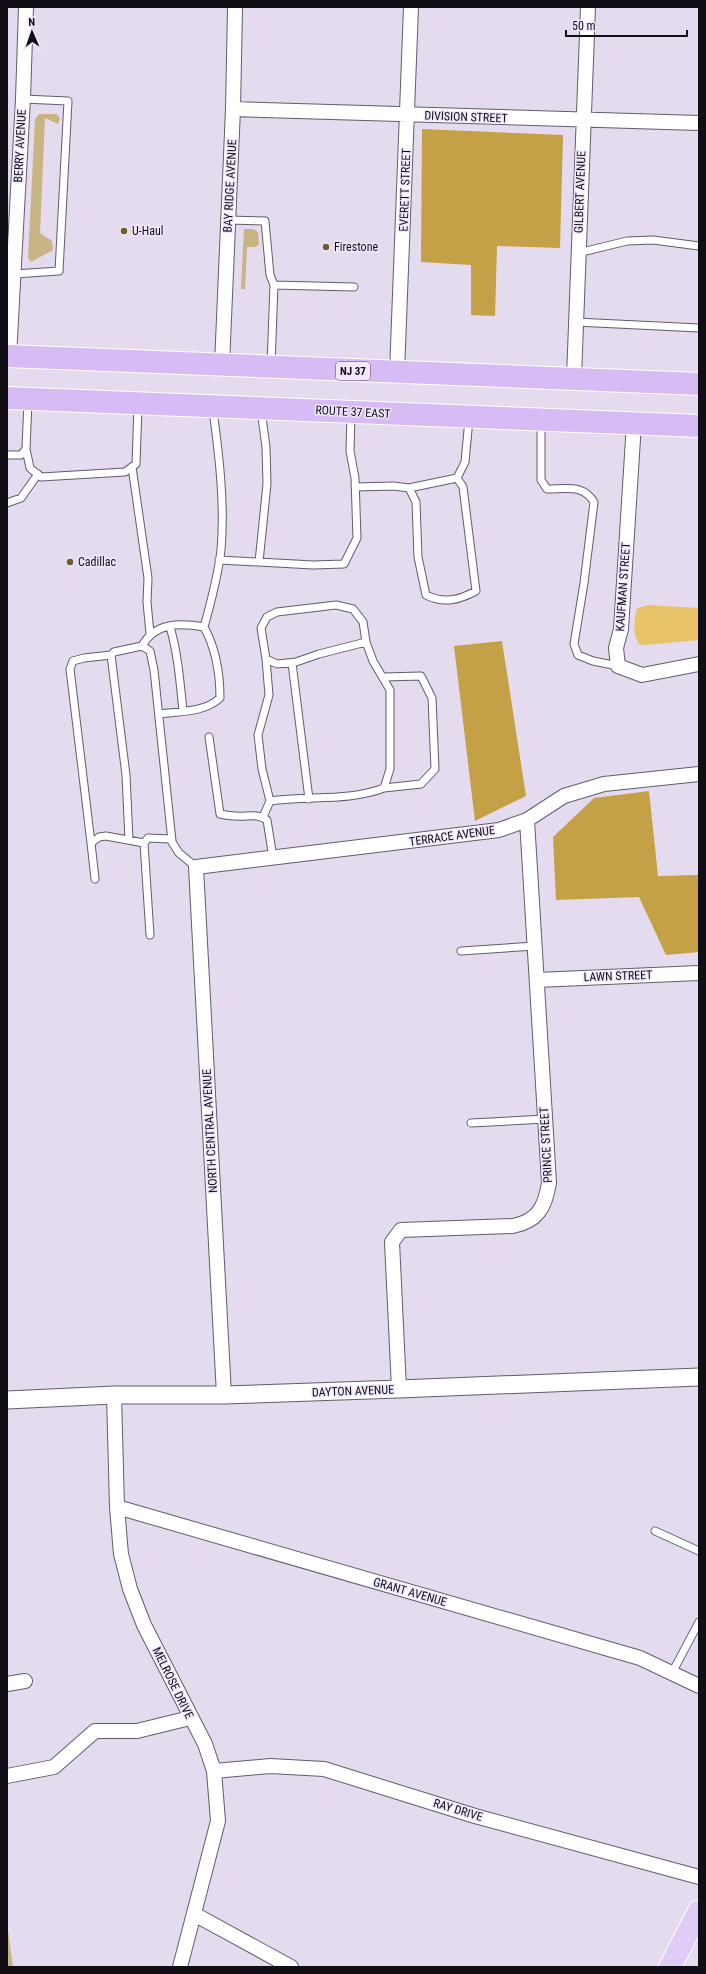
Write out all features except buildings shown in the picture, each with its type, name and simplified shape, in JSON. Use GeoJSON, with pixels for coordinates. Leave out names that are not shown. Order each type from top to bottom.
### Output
{"type":"FeatureCollection","features":[{"type":"Feature","properties":{"kind":"highway","name":"NJ 37"},"geometry":{"type":"LineString","coordinates":[[8,356],[699,384]]}},
{"type":"Feature","properties":{"kind":"highway","name":"ROUTE 37 EAST"},"geometry":{"type":"LineString","coordinates":[[7,398],[213,405],[699,426]]}},
{"type":"Feature","properties":{"kind":"main road"},"geometry":{"type":"LineString","coordinates":[[670,1967],[699,1911]]}},
{"type":"Feature","properties":{"kind":"street","name":"BERRY AVENUE"},"geometry":{"type":"LineString","coordinates":[[8,356],[11,232],[23,99],[26,7]]}},
{"type":"Feature","properties":{"kind":"street","name":"BAY RIDGE AVENUE"},"geometry":{"type":"LineString","coordinates":[[222,365],[233,109],[235,7]]}},
{"type":"Feature","properties":{"kind":"street","name":"EVERETT STREET"},"geometry":{"type":"LineString","coordinates":[[398,373],[411,7]]}},
{"type":"Feature","properties":{"kind":"street","name":"GILBERT AVENUE"},"geometry":{"type":"LineString","coordinates":[[574,378],[588,7]]}},
{"type":"Feature","properties":{"kind":"street","name":"DIVISION STREET"},"geometry":{"type":"LineString","coordinates":[[233,109],[699,124]]}},
{"type":"Feature","properties":{"kind":"street","name":"KAUFMAN STREET"},"geometry":{"type":"LineString","coordinates":[[618,666],[616,648],[620,629],[634,423]]}},
{"type":"Feature","properties":{"kind":"street"},"geometry":{"type":"LineString","coordinates":[[618,666],[642,675],[699,664]]}},
{"type":"Feature","properties":{"kind":"street","name":"TERRACE AVENUE"},"geometry":{"type":"LineString","coordinates":[[196,867],[499,830],[528,820],[564,796],[604,784],[699,774]]}},
{"type":"Feature","properties":{"kind":"street","name":"PRINCE STREET"},"geometry":{"type":"LineString","coordinates":[[399,1389],[392,1242],[401,1230],[513,1226],[526,1223],[539,1212],[546,1200],[549,1183],[528,820]]}},
{"type":"Feature","properties":{"kind":"street","name":"NORTH CENTRAL AVENUE"},"geometry":{"type":"LineString","coordinates":[[196,867],[224,1395]]}},
{"type":"Feature","properties":{"kind":"street","name":"LAWN STREET"},"geometry":{"type":"LineString","coordinates":[[537,980],[699,973]]}},
{"type":"Feature","properties":{"kind":"street","name":"DAYTON AVENUE"},"geometry":{"type":"LineString","coordinates":[[7,1400],[114,1395],[224,1395],[699,1377]]}},
{"type":"Feature","properties":{"kind":"street","name":"MELROSE DRIVE"},"geometry":{"type":"LineString","coordinates":[[114,1395],[117,1507],[121,1554],[130,1589],[144,1625],[190,1718],[205,1744],[214,1771],[218,1821],[180,1967]]}},
{"type":"Feature","properties":{"kind":"street","name":"GRANT AVENUE"},"geometry":{"type":"LineString","coordinates":[[117,1507],[640,1658],[699,1686]]}},
{"type":"Feature","properties":{"kind":"street"},"geometry":{"type":"LineString","coordinates":[[7,1684],[25,1681]]}},
{"type":"Feature","properties":{"kind":"street"},"geometry":{"type":"LineString","coordinates":[[7,1776],[54,1768],[95,1731],[137,1731],[190,1718]]}},
{"type":"Feature","properties":{"kind":"street","name":"RAY DRIVE"},"geometry":{"type":"LineString","coordinates":[[214,1771],[270,1766],[324,1769],[475,1816],[699,1877]]}},
{"type":"Feature","properties":{"kind":"street"},"geometry":{"type":"LineString","coordinates":[[194,1914],[291,1967]]}},
{"type":"Feature","properties":{"kind":"lane"},"geometry":{"type":"LineString","coordinates":[[11,279],[59,271],[68,101],[23,99]]}},
{"type":"Feature","properties":{"kind":"lane"},"geometry":{"type":"LineString","coordinates":[[228,220],[265,222],[270,275],[274,285],[271,367]]}},
{"type":"Feature","properties":{"kind":"lane"},"geometry":{"type":"LineString","coordinates":[[578,253],[627,241],[640,240],[653,240],[699,246]]}},
{"type":"Feature","properties":{"kind":"lane"},"geometry":{"type":"LineString","coordinates":[[274,285],[354,288]]}},
{"type":"Feature","properties":{"kind":"lane"},"geometry":{"type":"LineString","coordinates":[[576,322],[699,328]]}},
{"type":"Feature","properties":{"kind":"lane"},"geometry":{"type":"LineString","coordinates":[[29,398],[26,449],[30,468],[42,477],[125,472],[136,464],[138,403]]}},
{"type":"Feature","properties":{"kind":"lane"},"geometry":{"type":"LineString","coordinates":[[159,714],[202,709],[214,704],[220,698],[217,660],[210,637],[204,627],[219,560],[222,512],[213,405]]}},
{"type":"Feature","properties":{"kind":"lane"},"geometry":{"type":"LineString","coordinates":[[259,562],[267,484],[266,447],[261,408]]}},
{"type":"Feature","properties":{"kind":"lane"},"geometry":{"type":"LineString","coordinates":[[219,560],[313,565],[344,564],[357,538],[355,487],[350,451],[351,412]]}},
{"type":"Feature","properties":{"kind":"lane"},"geometry":{"type":"LineString","coordinates":[[355,487],[394,486],[409,488],[457,478],[466,462],[470,417]]}},
{"type":"Feature","properties":{"kind":"lane"},"geometry":{"type":"LineString","coordinates":[[541,420],[541,480],[547,489],[580,489],[588,494],[594,502],[584,583],[574,644],[578,655],[618,666]]}},
{"type":"Feature","properties":{"kind":"lane"},"geometry":{"type":"LineString","coordinates":[[7,455],[20,455],[26,449]]}},
{"type":"Feature","properties":{"kind":"lane"},"geometry":{"type":"LineString","coordinates":[[132,467],[148,578],[147,602],[150,634]]}},
{"type":"Feature","properties":{"kind":"lane"},"geometry":{"type":"LineString","coordinates":[[7,504],[21,498],[38,474]]}},
{"type":"Feature","properties":{"kind":"lane"},"geometry":{"type":"LineString","coordinates":[[409,488],[416,502],[418,556],[426,595],[432,598],[447,601],[462,598],[476,591],[463,487],[457,478]]}},
{"type":"Feature","properties":{"kind":"lane"},"geometry":{"type":"LineString","coordinates":[[262,817],[270,801],[262,769],[258,735],[269,695],[266,659],[261,628],[268,617],[277,612],[336,605],[353,609],[363,622],[366,642],[373,662],[384,677],[390,690],[390,769],[384,788]]}},
{"type":"Feature","properties":{"kind":"lane"},"geometry":{"type":"LineString","coordinates":[[142,646],[150,634],[159,628],[194,625],[204,627]]}},
{"type":"Feature","properties":{"kind":"lane"},"geometry":{"type":"LineString","coordinates":[[170,626],[175,646],[183,711]]}},
{"type":"Feature","properties":{"kind":"lane"},"geometry":{"type":"LineString","coordinates":[[266,659],[277,664],[292,663],[366,642]]}},
{"type":"Feature","properties":{"kind":"lane"},"geometry":{"type":"LineString","coordinates":[[95,879],[70,669],[73,661],[84,658],[111,655],[114,652],[142,646],[150,650],[154,670],[172,842]]}},
{"type":"Feature","properties":{"kind":"lane"},"geometry":{"type":"LineString","coordinates":[[111,655],[126,775],[129,840]]}},
{"type":"Feature","properties":{"kind":"lane"},"geometry":{"type":"LineString","coordinates":[[292,663],[309,799]]}},
{"type":"Feature","properties":{"kind":"lane"},"geometry":{"type":"LineString","coordinates":[[270,801],[348,797],[384,788],[422,784],[435,769],[432,698],[421,676],[384,677]]}},
{"type":"Feature","properties":{"kind":"lane"},"geometry":{"type":"LineString","coordinates":[[209,737],[220,814],[262,817],[267,820],[273,858]]}},
{"type":"Feature","properties":{"kind":"lane"},"geometry":{"type":"LineString","coordinates":[[91,843],[99,837],[144,843]]}},
{"type":"Feature","properties":{"kind":"lane"},"geometry":{"type":"LineString","coordinates":[[150,935],[144,843],[148,838],[170,839],[180,853],[196,867]]}},
{"type":"Feature","properties":{"kind":"lane"},"geometry":{"type":"LineString","coordinates":[[461,951],[535,946]]}},
{"type":"Feature","properties":{"kind":"lane"},"geometry":{"type":"LineString","coordinates":[[471,1123],[545,1119]]}},
{"type":"Feature","properties":{"kind":"lane"},"geometry":{"type":"LineString","coordinates":[[654,1531],[699,1551]]}},
{"type":"Feature","properties":{"kind":"lane"},"geometry":{"type":"LineString","coordinates":[[672,1673],[699,1622]]}},
{"type":"Feature","properties":{"kind":"shaded area"},"geometry":{"type":"Polygon","coordinates":[[[39,114],[56,114],[60,118],[58,124],[45,118],[40,233],[52,241],[53,250],[31,262],[28,258],[35,119],[39,114]]]}},
{"type":"Feature","properties":{"kind":"shaded area"},"geometry":{"type":"Polygon","coordinates":[[[422,129],[563,135],[560,248],[497,246],[495,316],[471,315],[471,265],[421,262],[422,129]]]}},
{"type":"Feature","properties":{"kind":"shaded area"},"geometry":{"type":"Polygon","coordinates":[[[244,229],[253,229],[258,232],[259,244],[256,247],[247,247],[245,289],[241,289],[244,229]]]}},
{"type":"Feature","properties":{"kind":"shaded area"},"geometry":{"type":"Polygon","coordinates":[[[648,605],[699,608],[699,640],[646,645],[639,644],[634,631],[637,608],[648,605]]]}},
{"type":"Feature","properties":{"kind":"shaded area"},"geometry":{"type":"Polygon","coordinates":[[[502,641],[526,796],[475,821],[454,646],[502,641]]]}},
{"type":"Feature","properties":{"kind":"shaded area"},"geometry":{"type":"Polygon","coordinates":[[[649,791],[658,876],[699,875],[699,952],[666,955],[639,897],[556,900],[553,837],[594,798],[649,791]]]}},
{"type":"Feature","properties":{"kind":"shaded area"},"geometry":{"type":"Polygon","coordinates":[[[7,1923],[13,1967],[7,1967],[7,1923]]]}},
{"type":"Feature","properties":{"kind":"place","name":"U-Haul"},"geometry":{"type":"Point","coordinates":[124,231]}},
{"type":"Feature","properties":{"kind":"place","name":"Firestone"},"geometry":{"type":"Point","coordinates":[326,247]}},
{"type":"Feature","properties":{"kind":"place","name":"Cadillac"},"geometry":{"type":"Point","coordinates":[70,562]}}]}
